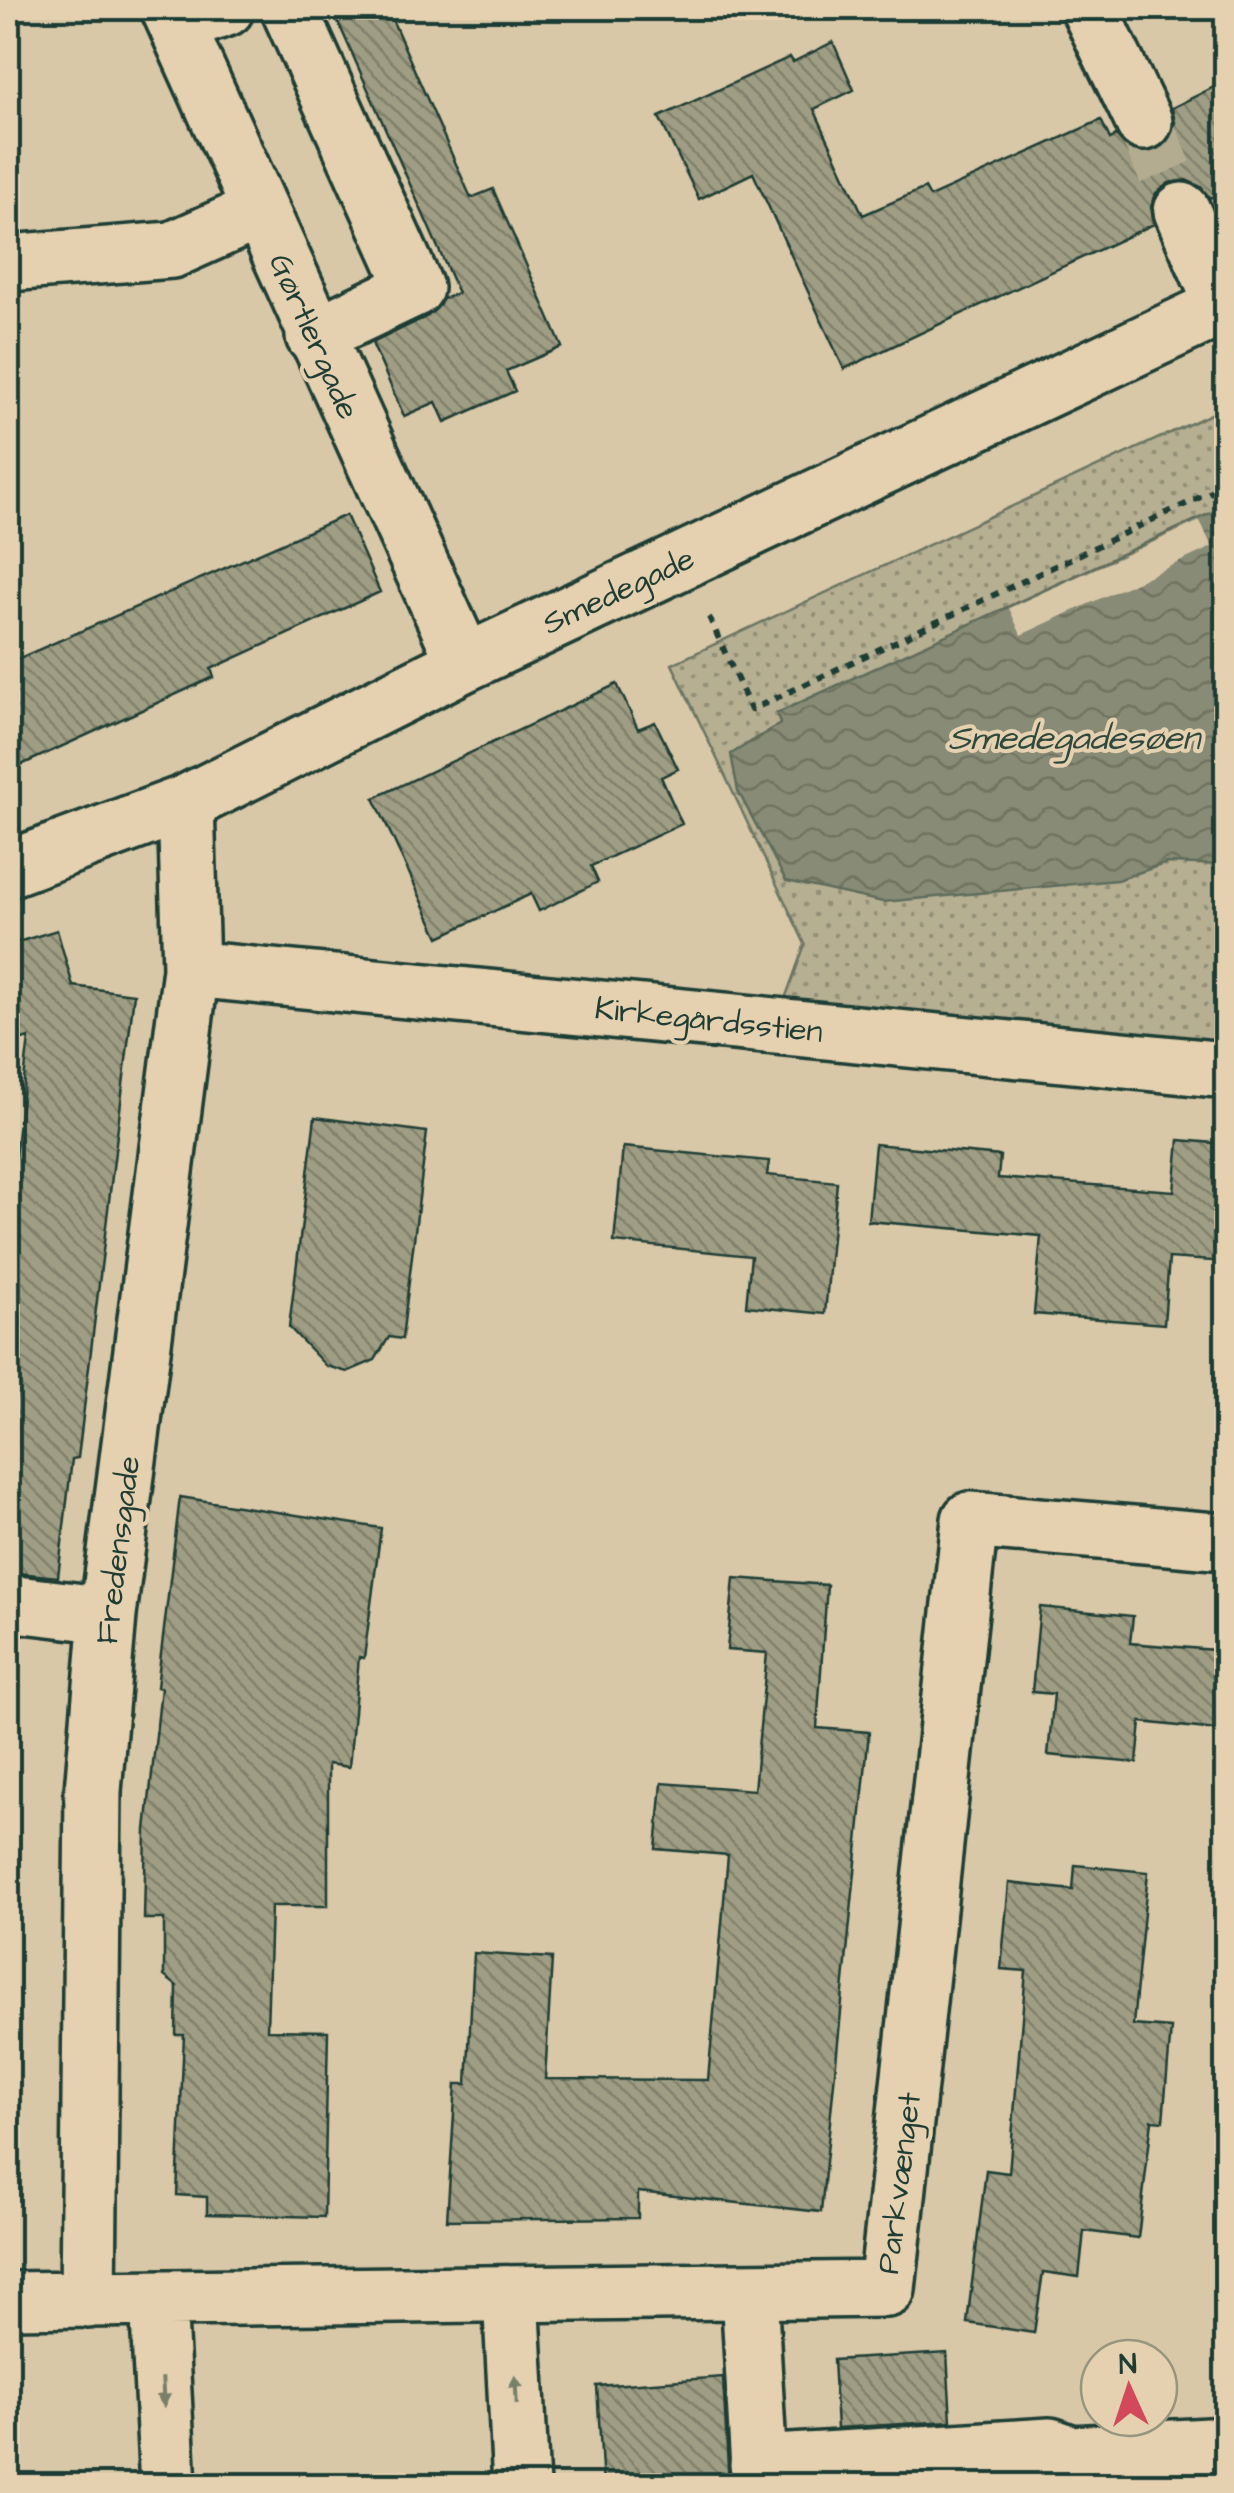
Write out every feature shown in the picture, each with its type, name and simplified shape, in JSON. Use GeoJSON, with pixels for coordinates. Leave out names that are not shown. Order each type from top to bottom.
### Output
{"type":"FeatureCollection","features":[{"type":"Feature","properties":{"kind":"street"},"geometry":{"type":"LineString","coordinates":[[289,8],[416,288],[314,336]]}},
{"type":"Feature","properties":{"kind":"street"},"geometry":{"type":"LineString","coordinates":[[1089,8],[1144,122]]}},
{"type":"Feature","properties":{"kind":"street","name":"Gørtlergade"},"geometry":{"type":"LineString","coordinates":[[191,13],[258,210],[464,662]]}},
{"type":"Feature","properties":{"kind":"street"},"geometry":{"type":"LineString","coordinates":[[8,263],[172,250],[258,210]]}},
{"type":"Feature","properties":{"kind":"street"},"geometry":{"type":"LineString","coordinates":[[1182,211],[1225,306]]}},
{"type":"Feature","properties":{"kind":"street","name":"Smedegade"},"geometry":{"type":"LineString","coordinates":[[8,869],[186,804],[464,662],[1225,306]]}},
{"type":"Feature","properties":{"kind":"street","name":"Fredensgade"},"geometry":{"type":"LineString","coordinates":[[88,2300],[94,1791],[108,1616],[191,969],[186,804]]}},
{"type":"Feature","properties":{"kind":"street","name":"Kirkegårdsstien"},"geometry":{"type":"LineString","coordinates":[[191,969],[1226,1070]]}},
{"type":"Feature","properties":{"kind":"street","name":"Parkvænget"},"geometry":{"type":"LineString","coordinates":[[8,2300],[887,2289],[970,1520],[1226,1542]]}},
{"type":"Feature","properties":{"kind":"street"},"geometry":{"type":"LineString","coordinates":[[8,1604],[108,1616]]}},
{"type":"Feature","properties":{"kind":"street"},"geometry":{"type":"LineString","coordinates":[[749,2291],[759,2475],[1050,2446],[1072,2454],[1226,2445]]}},
{"type":"Feature","properties":{"kind":"street"},"geometry":{"type":"LineString","coordinates":[[512,2294],[522,2486]]}},
{"type":"Feature","properties":{"kind":"street"},"geometry":{"type":"LineString","coordinates":[[158,2299],[168,2486]]}},
{"type":"Feature","properties":{"kind":"path"},"geometry":{"type":"LineString","coordinates":[[682,558],[751,710],[1226,484]]}},
{"type":"Feature","properties":{"kind":"shaded area"},"geometry":{"type":"Polygon","coordinates":[[[1226,407],[1226,1043],[785,999],[805,944],[672,664],[1226,407]]]}},
{"type":"Feature","properties":{"kind":"water","name":"Smedegadesøen"},"geometry":{"type":"Polygon","coordinates":[[[1226,506],[1226,865],[1167,863],[1117,880],[883,902],[786,881],[738,791],[731,754],[780,724],[777,713],[1226,506]]]}},
{"type":"Feature","properties":{"kind":"pier"},"geometry":{"type":"Polygon","coordinates":[[[1200,521],[1212,547],[1021,635],[1009,608],[1200,521]]]}},
{"type":"Feature","properties":{"kind":"building"},"geometry":{"type":"Polygon","coordinates":[[[332,8],[387,8],[471,198],[493,189],[562,347],[506,371],[515,391],[445,422],[436,402],[404,416],[372,343],[428,316],[443,299],[458,293],[332,8]]]}},
{"type":"Feature","properties":{"kind":"building"},"geometry":{"type":"Polygon","coordinates":[[[833,42],[854,90],[814,109],[863,215],[925,188],[930,197],[1101,120],[1110,139],[1116,136],[1126,147],[1141,153],[1157,150],[1170,139],[1175,123],[1172,108],[1226,81],[1226,190],[1210,198],[1201,187],[1186,180],[1169,183],[1156,193],[1151,207],[1154,224],[844,369],[753,173],[699,199],[659,117],[790,57],[793,62],[833,42]]]}},
{"type":"Feature","properties":{"kind":"building"},"geometry":{"type":"Polygon","coordinates":[[[346,515],[380,592],[211,669],[214,677],[8,771],[8,663],[346,515]]]}},
{"type":"Feature","properties":{"kind":"building"},"geometry":{"type":"Polygon","coordinates":[[[617,684],[638,729],[655,722],[678,769],[661,777],[682,824],[591,866],[598,882],[539,911],[531,894],[439,937],[374,798],[617,684]]]}},
{"type":"Feature","properties":{"kind":"building"},"geometry":{"type":"Polygon","coordinates":[[[57,930],[73,986],[134,994],[78,1458],[72,1459],[58,1577],[8,1572],[8,1215],[29,1038],[8,1044],[8,945],[57,930]]]}},
{"type":"Feature","properties":{"kind":"building"},"geometry":{"type":"Polygon","coordinates":[[[315,1117],[427,1132],[402,1339],[389,1337],[375,1360],[347,1372],[326,1366],[289,1327],[315,1117]]]}},
{"type":"Feature","properties":{"kind":"building"},"geometry":{"type":"Polygon","coordinates":[[[1179,1140],[1226,1144],[1226,1262],[1169,1258],[1164,1324],[1034,1314],[1041,1236],[868,1221],[875,1144],[1000,1156],[998,1178],[1174,1191],[1179,1140]]]}},
{"type":"Feature","properties":{"kind":"building"},"geometry":{"type":"Polygon","coordinates":[[[623,1147],[769,1161],[767,1175],[837,1182],[825,1314],[746,1306],[751,1256],[614,1242],[623,1147]]]}},
{"type":"Feature","properties":{"kind":"building"},"geometry":{"type":"Polygon","coordinates":[[[180,1497],[381,1528],[364,1658],[359,1657],[349,1767],[328,1764],[328,1906],[271,1906],[267,2030],[328,2031],[324,2217],[207,2214],[207,2197],[177,2195],[184,2035],[176,2035],[177,1986],[164,1976],[164,1919],[144,1919],[146,1830],[161,1688],[157,1687],[180,1497]]]}},
{"type":"Feature","properties":{"kind":"building"},"geometry":{"type":"Polygon","coordinates":[[[734,1578],[827,1585],[817,1728],[869,1732],[821,2212],[638,2192],[638,2218],[447,2220],[456,2084],[467,2084],[474,1953],[552,1958],[545,2079],[708,2080],[728,1855],[656,1849],[662,1783],[754,1790],[767,1653],[727,1650],[734,1578]]]}},
{"type":"Feature","properties":{"kind":"building"},"geometry":{"type":"Polygon","coordinates":[[[1040,1607],[1133,1616],[1130,1643],[1226,1651],[1226,1731],[1141,1722],[1137,1763],[1048,1755],[1054,1694],[1032,1692],[1040,1607]]]}},
{"type":"Feature","properties":{"kind":"building"},"geometry":{"type":"Polygon","coordinates":[[[1075,1865],[1148,1872],[1133,2025],[1171,2028],[1163,2121],[1152,2120],[1138,2238],[1084,2231],[1079,2277],[1043,2272],[1034,2333],[967,2323],[986,2170],[1009,2173],[1026,1971],[1001,1969],[1009,1883],[1073,1890],[1075,1865]]]}},
{"type":"Feature","properties":{"kind":"building"},"geometry":{"type":"Polygon","coordinates":[[[947,2353],[951,2421],[837,2428],[833,2360],[947,2353]]]}},
{"type":"Feature","properties":{"kind":"building"},"geometry":{"type":"Polygon","coordinates":[[[723,2377],[729,2486],[603,2486],[597,2386],[723,2377]]]}},
{"type":"Feature","properties":{"kind":"tunnel"},"geometry":{"type":"LineString","coordinates":[[1144,122],[1182,211]]}}]}
